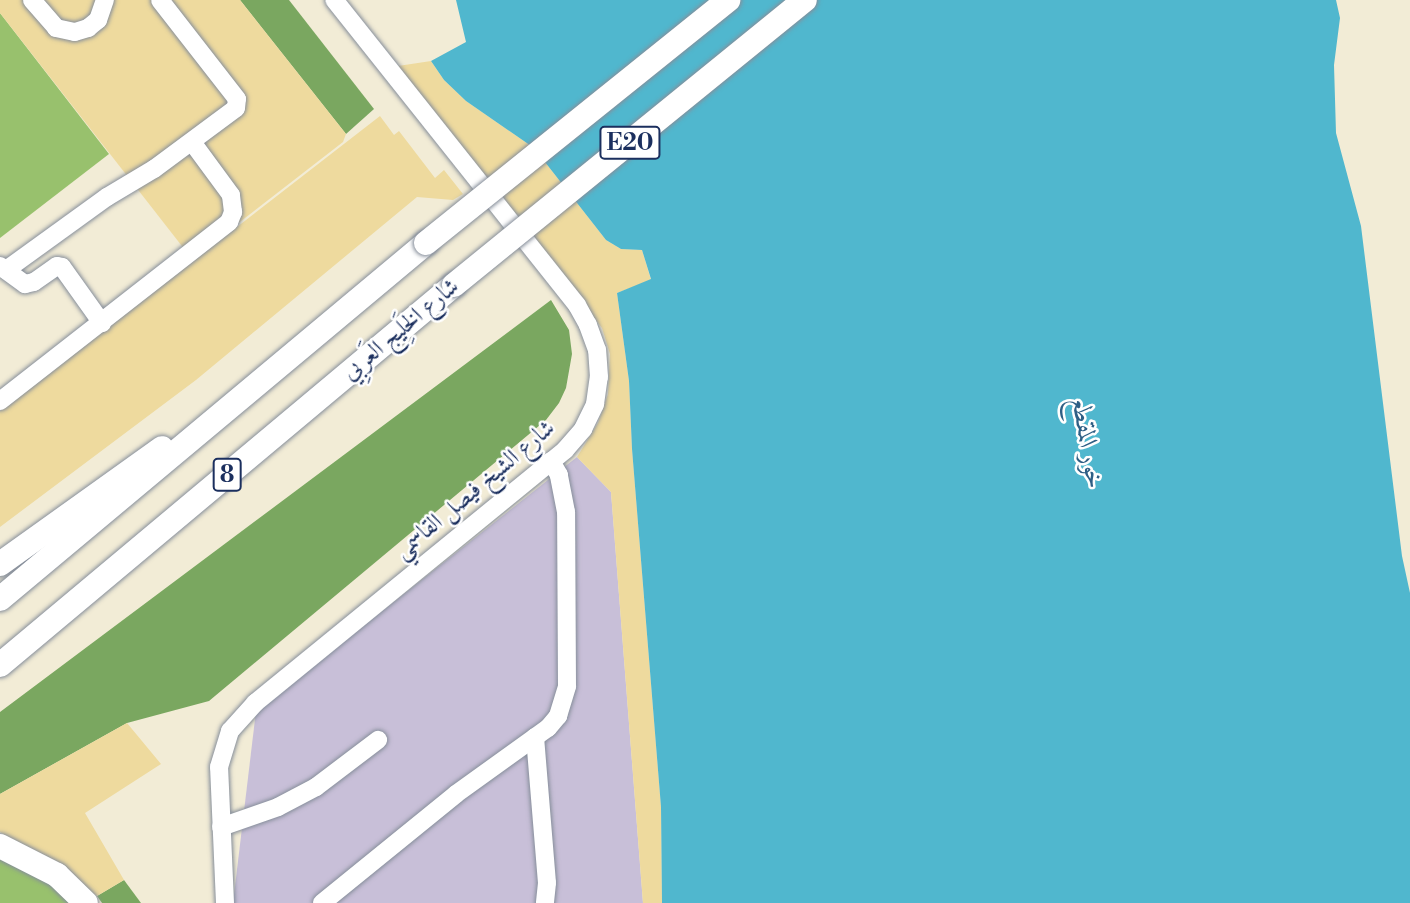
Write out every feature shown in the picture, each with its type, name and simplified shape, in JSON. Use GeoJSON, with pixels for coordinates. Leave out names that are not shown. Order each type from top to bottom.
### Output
{"type":"FeatureCollection","features":[{"type":"Feature","properties":{"kind":"highway","name":"شارع الخَلِيج العَربِي"},"geometry":{"type":"LineString","coordinates":[[0,599],[249,394],[426,243],[728,0]]}},
{"type":"Feature","properties":{"kind":"highway","name":"شارع الخَلِيج العَربِي"},"geometry":{"type":"LineString","coordinates":[[0,665],[454,285],[806,0]]}},
{"type":"Feature","properties":{"kind":"highway"},"geometry":{"type":"LineString","coordinates":[[0,564],[146,458],[249,394]]}},
{"type":"Feature","properties":{"kind":"highway"},"geometry":{"type":"LineString","coordinates":[[0,846],[57,875],[86,903]]}},
{"type":"Feature","properties":{"kind":"street"},"geometry":{"type":"LineString","coordinates":[[32,0],[56,28],[75,32],[88,28],[98,20],[104,0]]}},
{"type":"Feature","properties":{"kind":"street"},"geometry":{"type":"LineString","coordinates":[[103,323],[62,267],[55,267],[29,284],[20,282],[3,268],[107,197],[154,169],[232,112],[238,102],[160,0]]}},
{"type":"Feature","properties":{"kind":"street","name":"شارع الشيخ فيصل القاسمي"},"geometry":{"type":"LineString","coordinates":[[225,903],[219,767],[226,740],[241,716],[551,461],[583,429],[594,404],[598,364],[589,325],[334,0]]}},
{"type":"Feature","properties":{"kind":"street"},"geometry":{"type":"LineString","coordinates":[[0,401],[103,323],[232,217],[234,206],[231,195],[192,142]]}},
{"type":"Feature","properties":{"kind":"street"},"geometry":{"type":"LineString","coordinates":[[322,903],[456,794],[535,737],[558,716],[567,686],[565,512],[559,475],[551,461]]}},
{"type":"Feature","properties":{"kind":"street"},"geometry":{"type":"LineString","coordinates":[[535,737],[547,883],[545,903]]}},
{"type":"Feature","properties":{"kind":"street"},"geometry":{"type":"LineString","coordinates":[[221,827],[297,798],[333,776],[378,740]]}},
{"type":"Feature","properties":{"kind":"shaded area"},"geometry":{"type":"Polygon","coordinates":[[[577,457],[611,492],[643,903],[233,903],[256,711],[577,457]]]}},
{"type":"Feature","properties":{"kind":"green space"},"geometry":{"type":"Polygon","coordinates":[[[240,0],[289,0],[374,109],[346,134],[240,0]]]}},
{"type":"Feature","properties":{"kind":"green space"},"geometry":{"type":"Polygon","coordinates":[[[0,13],[109,154],[0,238],[0,13]]]}},
{"type":"Feature","properties":{"kind":"green space"},"geometry":{"type":"Polygon","coordinates":[[[551,300],[569,330],[572,354],[566,388],[546,420],[209,701],[127,723],[0,794],[0,712],[551,300]]]}},
{"type":"Feature","properties":{"kind":"green space"},"geometry":{"type":"Polygon","coordinates":[[[0,848],[78,903],[0,903],[0,848]]]}},
{"type":"Feature","properties":{"kind":"green space"},"geometry":{"type":"Polygon","coordinates":[[[124,880],[141,903],[102,903],[97,896],[124,880]]]}},
{"type":"Feature","properties":{"kind":"sand"},"geometry":{"type":"Polygon","coordinates":[[[0,0],[240,0],[346,134],[343,142],[192,259],[0,13],[0,0]]]}},
{"type":"Feature","properties":{"kind":"sand"},"geometry":{"type":"Polygon","coordinates":[[[431,61],[444,80],[466,101],[534,148],[606,240],[621,249],[642,250],[651,280],[617,293],[629,381],[632,449],[661,807],[662,903],[643,903],[611,492],[577,457],[598,423],[608,394],[610,354],[602,328],[398,66],[431,61]]]}},
{"type":"Feature","properties":{"kind":"sand"},"geometry":{"type":"Polygon","coordinates":[[[380,116],[394,135],[399,131],[435,178],[444,170],[463,194],[453,200],[417,197],[196,380],[0,527],[0,411],[380,116]]]}},
{"type":"Feature","properties":{"kind":"sand"},"geometry":{"type":"Polygon","coordinates":[[[127,723],[161,764],[85,813],[124,880],[97,896],[0,832],[0,794],[127,723]]]}},
{"type":"Feature","properties":{"kind":"water","name":"خور المقطع"},"geometry":{"type":"Polygon","coordinates":[[[456,0],[1336,0],[1340,18],[1334,65],[1336,133],[1361,226],[1402,556],[1410,593],[1410,903],[662,903],[661,807],[632,449],[629,381],[617,293],[651,279],[642,250],[621,249],[606,240],[534,148],[466,101],[444,80],[431,61],[466,42],[456,0]]]}}]}
